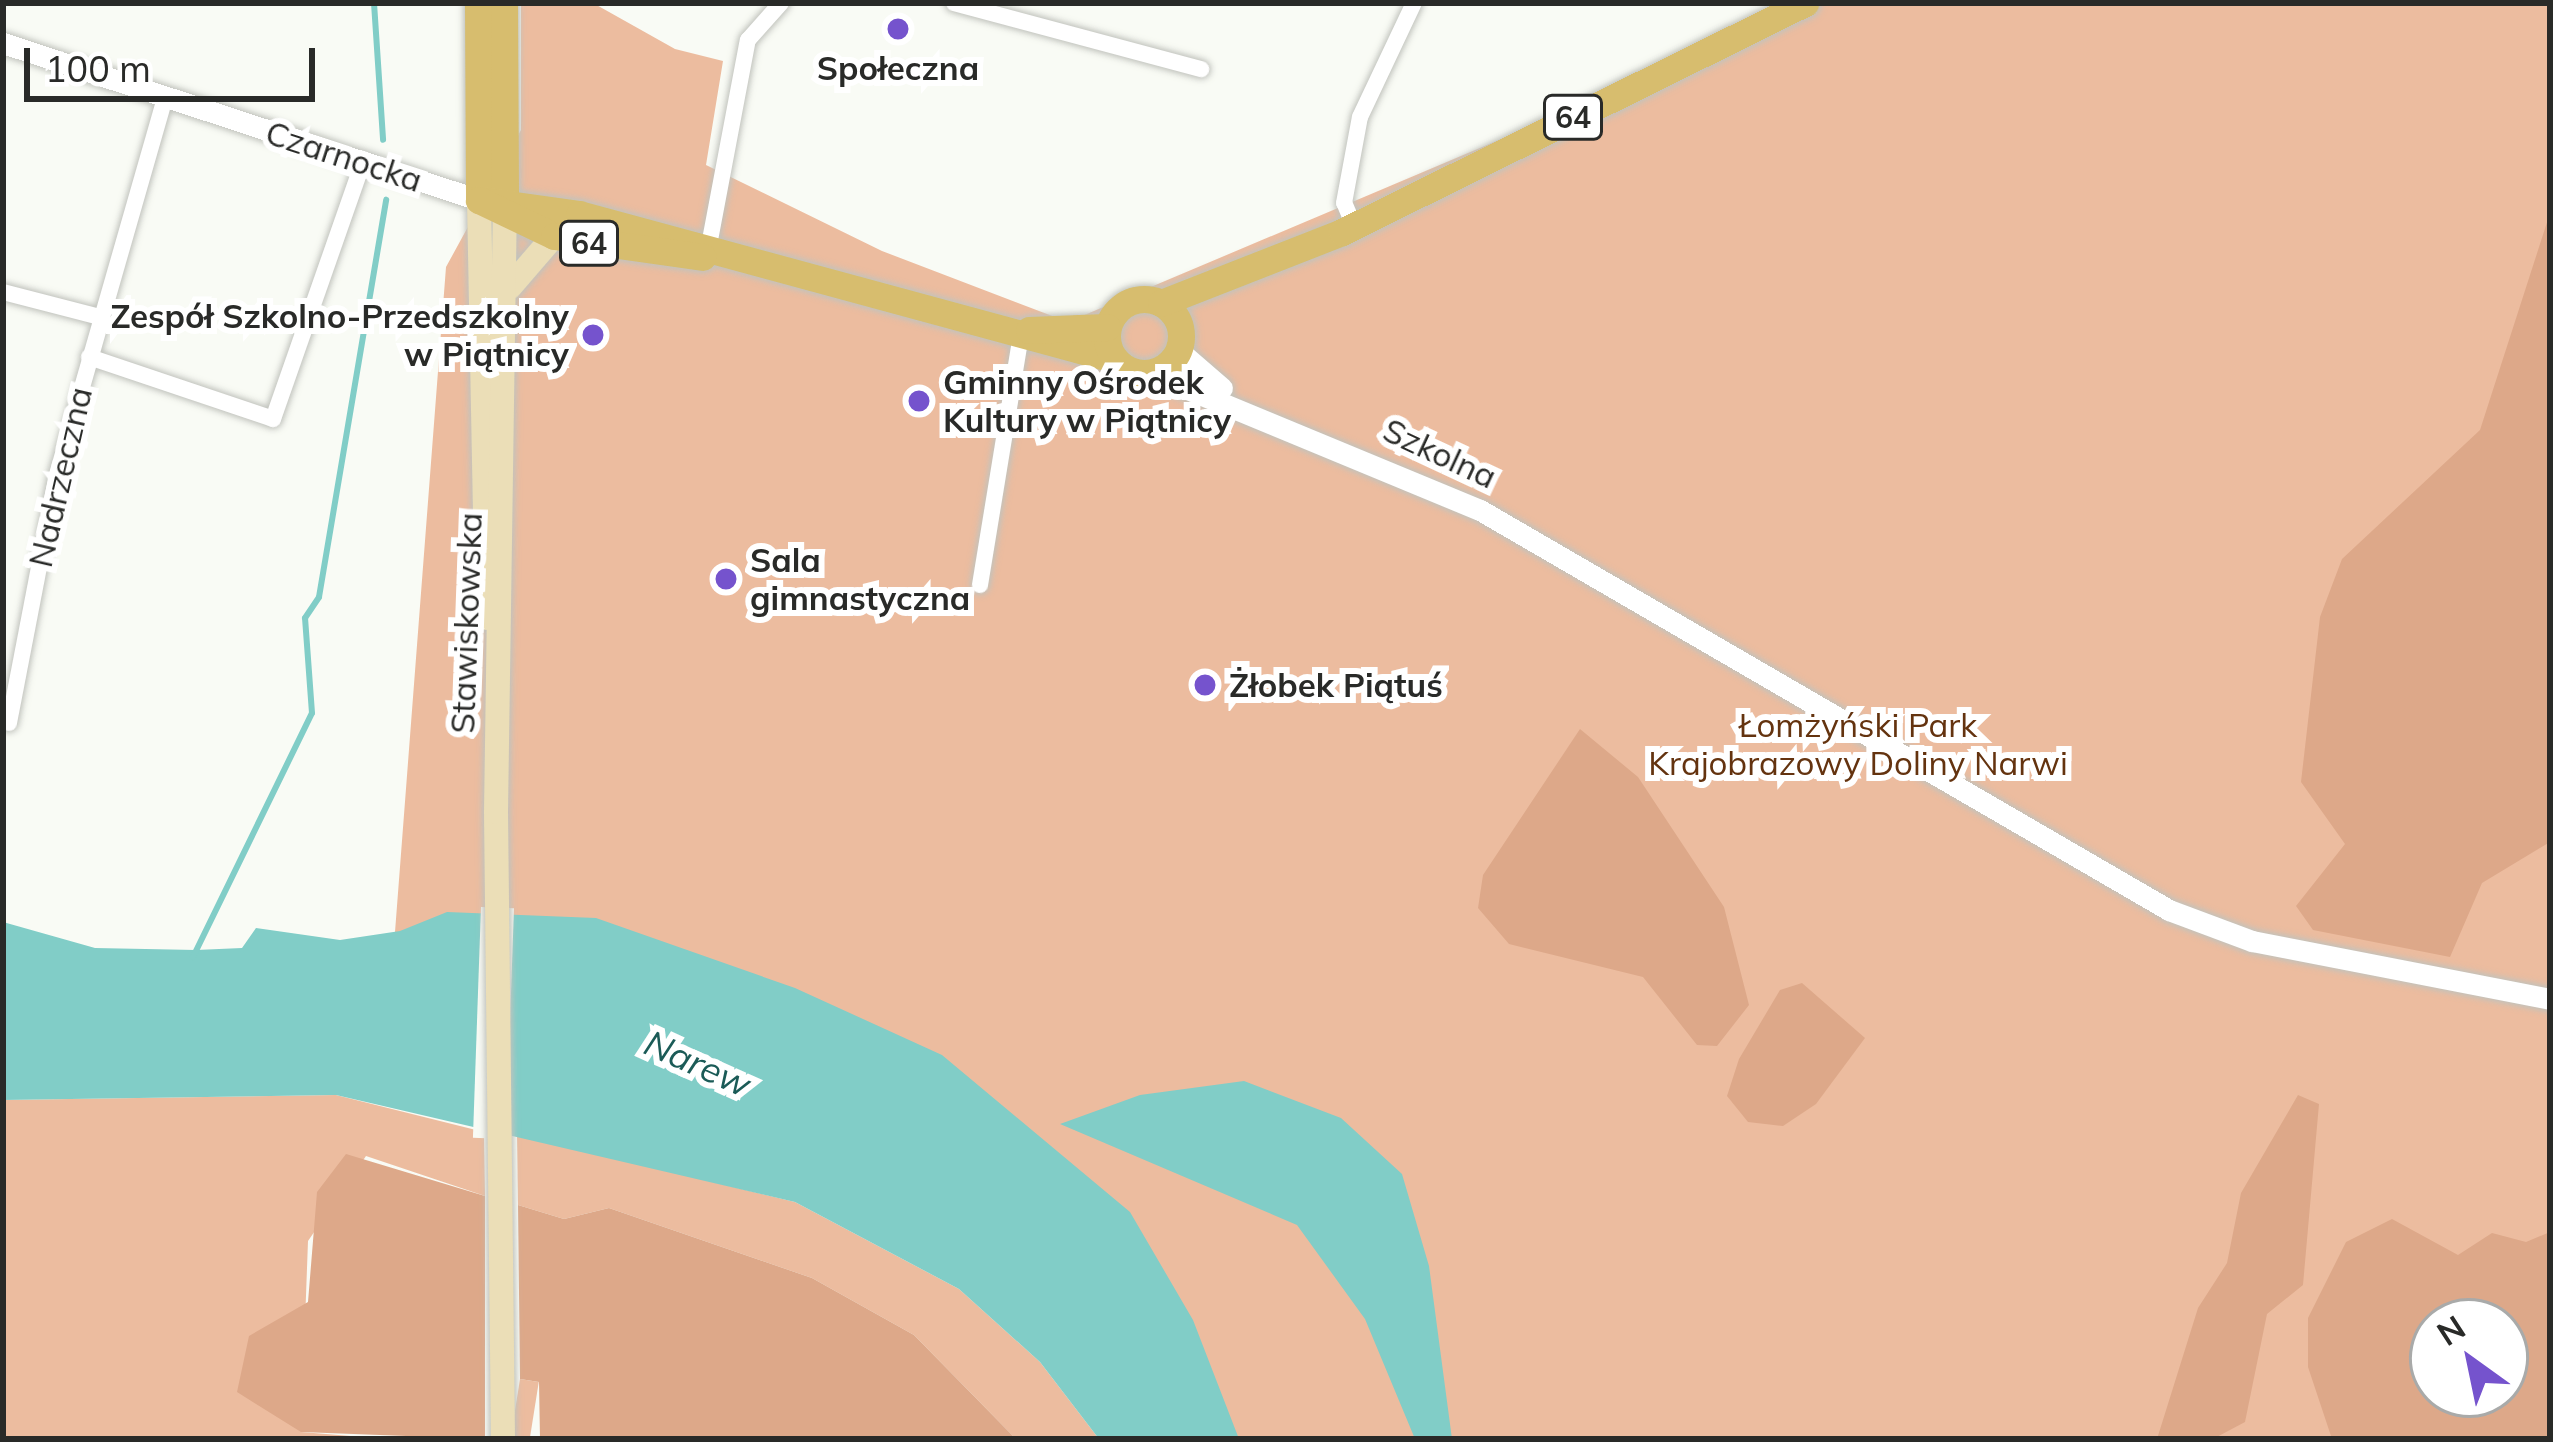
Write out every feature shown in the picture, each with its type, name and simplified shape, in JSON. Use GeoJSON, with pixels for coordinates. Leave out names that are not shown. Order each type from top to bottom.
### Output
{"type":"FeatureCollection","features":[{"type":"Feature","properties":{"kind":"main road","name":"Stawiskowska"},"geometry":{"type":"LineString","coordinates":[[478,3],[506,295],[496,768]]}},
{"type":"Feature","properties":{"kind":"main road","name":"Stawiskowska"},"geometry":{"type":"LineString","coordinates":[[496,768],[496,204],[504,3]]}},
{"type":"Feature","properties":{"kind":"main road","name":"64"},"geometry":{"type":"LineString","coordinates":[[977,326],[1106,327],[1132,302],[1161,303],[1348,229],[1804,3]]}},
{"type":"Feature","properties":{"kind":"main road","name":"64"},"geometry":{"type":"LineString","coordinates":[[496,204],[554,236],[707,257]]}},
{"type":"Feature","properties":{"kind":"main road","name":"64"},"geometry":{"type":"LineString","coordinates":[[496,204],[1020,340],[1113,358],[1150,373],[1179,340],[1348,229]]}},
{"type":"Feature","properties":{"kind":"main road"},"geometry":{"type":"LineString","coordinates":[[506,295],[525,259],[554,236]]}},
{"type":"Feature","properties":{"kind":"main road"},"geometry":{"type":"LineString","coordinates":[[1161,303],[1179,340]]}},
{"type":"Feature","properties":{"kind":"main road"},"geometry":{"type":"LineString","coordinates":[[1106,327],[1113,358]]}},
{"type":"Feature","properties":{"kind":"main road"},"geometry":{"type":"LineString","coordinates":[[496,768],[503,1439]]}},
{"type":"Feature","properties":{"kind":"street"},"geometry":{"type":"LineString","coordinates":[[707,257],[748,40],[781,3]]}},
{"type":"Feature","properties":{"kind":"street"},"geometry":{"type":"LineString","coordinates":[[953,3],[1201,69]]}},
{"type":"Feature","properties":{"kind":"street"},"geometry":{"type":"LineString","coordinates":[[1348,229],[1344,203],[1360,117],[1414,3]]}},
{"type":"Feature","properties":{"kind":"street","name":"Czarnocka"},"geometry":{"type":"LineString","coordinates":[[3,43],[496,204]]}},
{"type":"Feature","properties":{"kind":"street","name":"Nadrzeczna"},"geometry":{"type":"LineString","coordinates":[[9,723],[89,357],[165,97]]}},
{"type":"Feature","properties":{"kind":"street"},"geometry":{"type":"LineString","coordinates":[[89,357],[273,419],[363,162]]}},
{"type":"Feature","properties":{"kind":"street"},"geometry":{"type":"LineString","coordinates":[[3,292],[100,317]]}},
{"type":"Feature","properties":{"kind":"street"},"geometry":{"type":"LineString","coordinates":[[980,584],[1020,340]]}},
{"type":"Feature","properties":{"kind":"street","name":"Szkolna"},"geometry":{"type":"LineString","coordinates":[[1179,340],[1258,410]]}},
{"type":"Feature","properties":{"kind":"street","name":"Szkolna"},"geometry":{"type":"LineString","coordinates":[[1150,373],[1258,410],[1588,568],[2169,910],[2252,941],[2550,999]]}},
{"type":"Feature","properties":{"kind":"green space","name":"Łomżyński Park Krajobrazowy Doliny Narwi"},"geometry":{"type":"Polygon","coordinates":[[[521,3],[593,3],[675,49],[723,61],[706,165],[882,251],[1068,322],[1823,3],[2550,3],[2550,1439],[1142,1439],[1011,1191],[395,932],[446,267],[521,130],[521,3]]]}},
{"type":"Feature","properties":{"kind":"green space"},"geometry":{"type":"Polygon","coordinates":[[[336,1095],[484,1132],[485,1196],[366,1156],[308,1241],[301,1432],[388,1439],[3,1439],[3,1100],[336,1095]]]}},
{"type":"Feature","properties":{"kind":"green space"},"geometry":{"type":"Polygon","coordinates":[[[517,1134],[795,1202],[959,1289],[1040,1362],[1099,1439],[1016,1439],[914,1335],[812,1278],[609,1208],[564,1219],[518,1205],[517,1134]]]}},
{"type":"Feature","properties":{"kind":"green space"},"geometry":{"type":"Polygon","coordinates":[[[520,1379],[539,1382],[530,1439],[511,1438],[520,1379]]]}},
{"type":"Feature","properties":{"kind":"shaded area"},"geometry":{"type":"Polygon","coordinates":[[[2550,213],[2550,842],[2482,883],[2450,957],[2313,930],[2296,906],[2345,844],[2301,782],[2320,617],[2342,559],[2480,430],[2550,213]]]}},
{"type":"Feature","properties":{"kind":"shaded area"},"geometry":{"type":"Polygon","coordinates":[[[1580,729],[1638,777],[1724,907],[1749,1005],[1717,1046],[1697,1045],[1643,977],[1509,944],[1478,908],[1483,875],[1580,729]]]}},
{"type":"Feature","properties":{"kind":"shaded area"},"geometry":{"type":"Polygon","coordinates":[[[1802,983],[1865,1038],[1816,1104],[1783,1126],[1748,1122],[1727,1096],[1739,1059],[1780,990],[1802,983]]]}},
{"type":"Feature","properties":{"kind":"shaded area"},"geometry":{"type":"Polygon","coordinates":[[[2298,1095],[2319,1104],[2303,1285],[2267,1314],[2245,1422],[2213,1439],[2157,1439],[2198,1308],[2227,1263],[2241,1193],[2298,1095]]]}},
{"type":"Feature","properties":{"kind":"shaded area"},"geometry":{"type":"Polygon","coordinates":[[[346,1154],[485,1196],[485,1439],[301,1432],[237,1392],[249,1336],[308,1302],[317,1192],[346,1154]]]}},
{"type":"Feature","properties":{"kind":"shaded area"},"geometry":{"type":"Polygon","coordinates":[[[518,1205],[564,1219],[609,1208],[812,1278],[914,1335],[1016,1439],[540,1439],[539,1382],[520,1379],[518,1205]]]}},
{"type":"Feature","properties":{"kind":"shaded area"},"geometry":{"type":"Polygon","coordinates":[[[2392,1219],[2458,1255],[2492,1233],[2526,1242],[2550,1232],[2550,1439],[2332,1439],[2308,1367],[2308,1318],[2346,1242],[2392,1219]]]}},
{"type":"Feature","properties":{"kind":"water","name":"Narew"},"geometry":{"type":"Polygon","coordinates":[[[447,912],[596,918],[795,988],[942,1055],[1130,1212],[1193,1320],[1239,1439],[1099,1439],[1040,1362],[959,1289],[795,1202],[336,1095],[3,1100],[3,922],[95,948],[196,950],[242,948],[256,928],[340,940],[400,931],[447,912]]]}},
{"type":"Feature","properties":{"kind":"water"},"geometry":{"type":"Polygon","coordinates":[[[1244,1081],[1341,1118],[1402,1174],[1429,1266],[1452,1439],[1415,1439],[1365,1319],[1297,1225],[1060,1124],[1140,1095],[1244,1081]]]}},
{"type":"Feature","properties":{"kind":"pier"},"geometry":{"type":"Polygon","coordinates":[[[481,907],[514,908],[506,1139],[473,1138],[481,907]]]}},
{"type":"Feature","properties":{"kind":"waterway"},"geometry":{"type":"LineString","coordinates":[[374,3],[383,140]]}},
{"type":"Feature","properties":{"kind":"waterway"},"geometry":{"type":"LineString","coordinates":[[193,957],[312,713],[305,618],[319,597],[386,200]]}},
{"type":"Feature","properties":{"kind":"place","name":"Społeczna"},"geometry":{"type":"Point","coordinates":[898,29]}},
{"type":"Feature","properties":{"kind":"place","name":"Zespół Szkolno-Przedszkolny w Piątnicy"},"geometry":{"type":"Point","coordinates":[593,335]}},
{"type":"Feature","properties":{"kind":"place","name":"Gminny Ośrodek Kultury w Piątnicy"},"geometry":{"type":"Point","coordinates":[919,401]}},
{"type":"Feature","properties":{"kind":"place","name":"Sala gimnastyczna"},"geometry":{"type":"Point","coordinates":[726,579]}},
{"type":"Feature","properties":{"kind":"place","name":"Żłobek Piątuś"},"geometry":{"type":"Point","coordinates":[1205,685]}}]}
